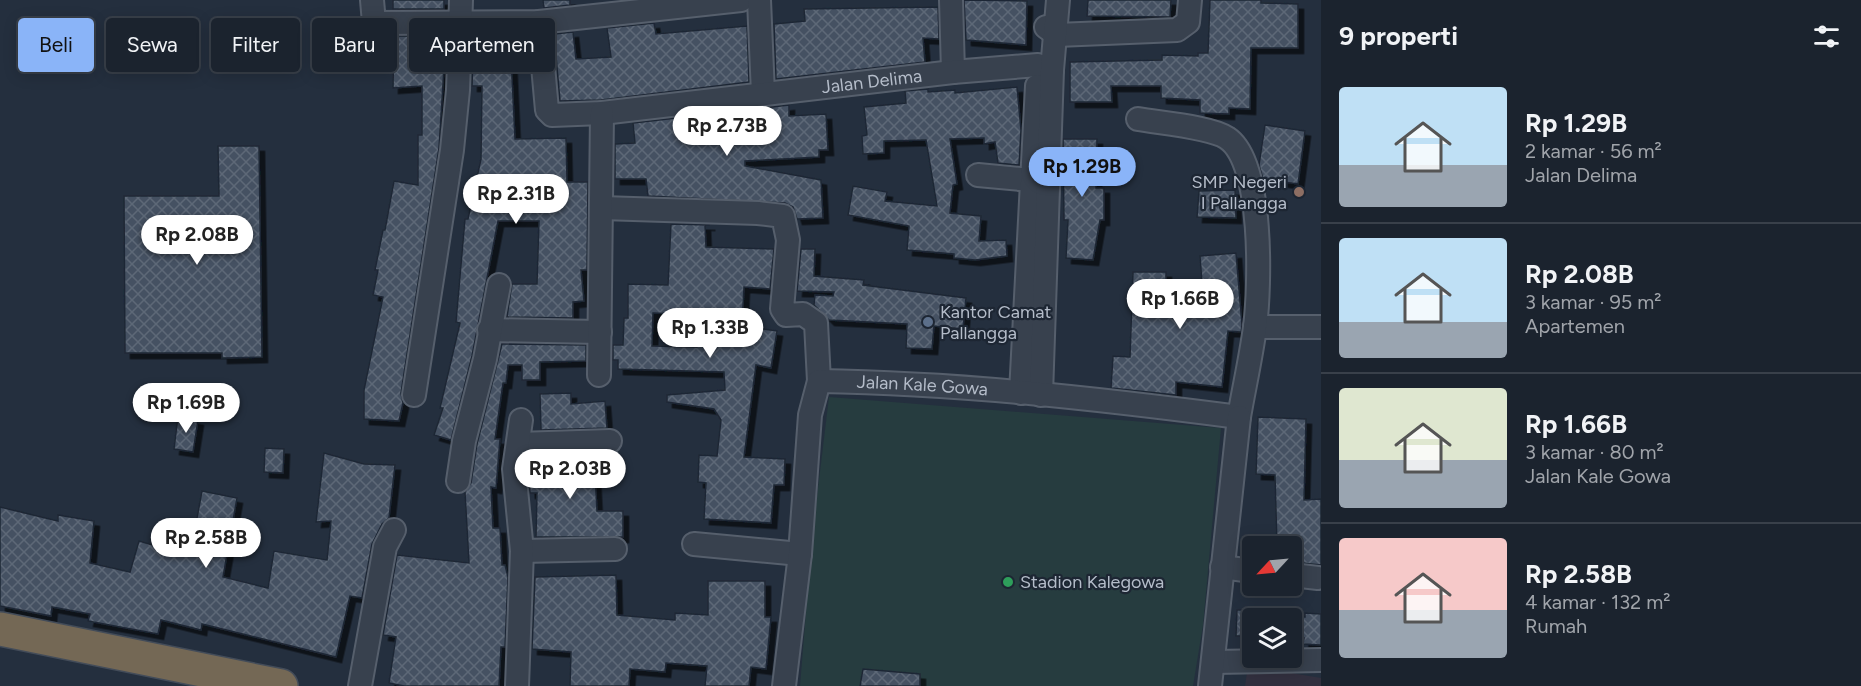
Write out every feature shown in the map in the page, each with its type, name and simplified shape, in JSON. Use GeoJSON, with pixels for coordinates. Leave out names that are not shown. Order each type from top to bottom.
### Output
{"type":"FeatureCollection","features":[{"type":"Feature","properties":{"kind":"highway"},"geometry":{"type":"LineString","coordinates":[[0,629],[281,686]]}},
{"type":"Feature","properties":{"kind":"street"},"geometry":{"type":"LineString","coordinates":[[372,0],[374,23],[409,23]]}},
{"type":"Feature","properties":{"kind":"street"},"geometry":{"type":"LineString","coordinates":[[460,18],[461,0]]}},
{"type":"Feature","properties":{"kind":"street"},"geometry":{"type":"LineString","coordinates":[[555,20],[671,4],[741,0]]}},
{"type":"Feature","properties":{"kind":"street"},"geometry":{"type":"LineString","coordinates":[[759,0],[762,94]]}},
{"type":"Feature","properties":{"kind":"street"},"geometry":{"type":"LineString","coordinates":[[951,0],[953,72]]}},
{"type":"Feature","properties":{"kind":"street"},"geometry":{"type":"LineString","coordinates":[[1044,0],[1050,30]]}},
{"type":"Feature","properties":{"kind":"street"},"geometry":{"type":"LineString","coordinates":[[1035,299],[1031,180],[1050,30],[1058,0]]}},
{"type":"Feature","properties":{"kind":"street"},"geometry":{"type":"LineString","coordinates":[[1050,30],[1177,30],[1188,22],[1190,0]]}},
{"type":"Feature","properties":{"kind":"street"},"geometry":{"type":"LineString","coordinates":[[1031,394],[1045,68]]}},
{"type":"Feature","properties":{"kind":"street","name":"Jalan Delima"},"geometry":{"type":"LineString","coordinates":[[544,72],[548,113],[602,113],[953,72],[1045,68]]}},
{"type":"Feature","properties":{"kind":"street"},"geometry":{"type":"LineString","coordinates":[[414,395],[452,150],[458,72]]}},
{"type":"Feature","properties":{"kind":"street"},"geometry":{"type":"LineString","coordinates":[[599,375],[602,113]]}},
{"type":"Feature","properties":{"kind":"street"},"geometry":{"type":"LineString","coordinates":[[1138,119],[1226,137],[1238,147],[1253,189],[1258,240],[1255,327],[1239,417],[1210,686]]}},
{"type":"Feature","properties":{"kind":"street"},"geometry":{"type":"LineString","coordinates":[[978,175],[1031,180]]}},
{"type":"Feature","properties":{"kind":"street"},"geometry":{"type":"LineString","coordinates":[[602,208],[758,213],[783,216],[788,240],[782,309],[786,315],[803,314],[816,323],[819,381],[810,415],[800,554],[784,686]]}},
{"type":"Feature","properties":{"kind":"street"},"geometry":{"type":"LineString","coordinates":[[458,481],[464,441],[485,359],[499,285]]}},
{"type":"Feature","properties":{"kind":"street"},"geometry":{"type":"LineString","coordinates":[[1255,327],[1321,327]]}},
{"type":"Feature","properties":{"kind":"street"},"geometry":{"type":"LineString","coordinates":[[489,330],[600,332]]}},
{"type":"Feature","properties":{"kind":"street","name":"Jalan Kale Gowa"},"geometry":{"type":"LineString","coordinates":[[819,381],[1031,394],[1239,417]]}},
{"type":"Feature","properties":{"kind":"street"},"geometry":{"type":"LineString","coordinates":[[517,686],[522,551],[514,487],[521,420]]}},
{"type":"Feature","properties":{"kind":"street"},"geometry":{"type":"LineString","coordinates":[[518,444],[610,441]]}},
{"type":"Feature","properties":{"kind":"street"},"geometry":{"type":"LineString","coordinates":[[360,686],[385,547],[394,531]]}},
{"type":"Feature","properties":{"kind":"street"},"geometry":{"type":"LineString","coordinates":[[694,544],[800,554]]}},
{"type":"Feature","properties":{"kind":"street"},"geometry":{"type":"LineString","coordinates":[[522,551],[615,549]]}},
{"type":"Feature","properties":{"kind":"street"},"geometry":{"type":"LineString","coordinates":[[1222,567],[1242,570]]}},
{"type":"Feature","properties":{"kind":"street"},"geometry":{"type":"LineString","coordinates":[[1302,576],[1318,578]]}},
{"type":"Feature","properties":{"kind":"street"},"geometry":{"type":"LineString","coordinates":[[1214,662],[1321,660]]}},
{"type":"Feature","properties":{"kind":"shaded area"},"geometry":{"type":"Polygon","coordinates":[[[1248,668],[1321,678],[1321,686],[1245,686],[1248,668]]]}},
{"type":"Feature","properties":{"kind":"green space","name":"Stadion Kalegowa"},"geometry":{"type":"Polygon","coordinates":[[[829,397],[1221,428],[1203,625],[1193,686],[800,686],[812,538],[829,397]]]}},
{"type":"Feature","properties":{"kind":"building"},"geometry":{"type":"Polygon","coordinates":[[[393,0],[444,0],[444,9],[393,9],[393,0]]]}},
{"type":"Feature","properties":{"kind":"building"},"geometry":{"type":"Polygon","coordinates":[[[543,0],[570,0],[570,5],[544,8],[543,0]]]}},
{"type":"Feature","properties":{"kind":"building"},"geometry":{"type":"Polygon","coordinates":[[[964,0],[1027,1],[1026,45],[966,40],[964,0]]]}},
{"type":"Feature","properties":{"kind":"building"},"geometry":{"type":"Polygon","coordinates":[[[1088,0],[1171,0],[1170,17],[1087,16],[1088,0]]]}},
{"type":"Feature","properties":{"kind":"building"},"geometry":{"type":"Polygon","coordinates":[[[1210,0],[1261,0],[1261,3],[1298,4],[1298,48],[1251,48],[1250,109],[1229,108],[1229,114],[1200,113],[1200,100],[1161,98],[1161,86],[1111,86],[1112,102],[1070,102],[1070,62],[1162,60],[1162,55],[1198,56],[1198,53],[1208,53],[1210,0]]]}},
{"type":"Feature","properties":{"kind":"building"},"geometry":{"type":"Polygon","coordinates":[[[938,7],[939,39],[923,38],[925,62],[776,79],[774,24],[805,21],[804,9],[938,7]]]}},
{"type":"Feature","properties":{"kind":"building"},"geometry":{"type":"Polygon","coordinates":[[[654,23],[656,34],[747,26],[749,82],[601,100],[560,101],[555,34],[573,32],[576,59],[611,57],[607,28],[654,23]]]}},
{"type":"Feature","properties":{"kind":"building"},"geometry":{"type":"Polygon","coordinates":[[[397,36],[409,36],[409,72],[444,72],[439,148],[401,393],[403,403],[399,421],[364,419],[364,390],[383,297],[373,295],[378,270],[375,270],[394,181],[418,185],[418,135],[422,135],[422,86],[393,88],[393,72],[397,72],[397,36]]]}},
{"type":"Feature","properties":{"kind":"building"},"geometry":{"type":"Polygon","coordinates":[[[472,72],[512,72],[515,139],[566,138],[567,182],[588,182],[587,270],[581,270],[584,301],[573,302],[573,318],[507,317],[512,284],[537,284],[539,221],[498,221],[472,356],[451,440],[434,435],[443,408],[440,408],[460,323],[456,322],[465,219],[468,219],[481,159],[482,86],[472,86],[472,72]]]}},
{"type":"Feature","properties":{"kind":"building"},"geometry":{"type":"Polygon","coordinates":[[[1017,87],[1021,130],[1019,165],[998,163],[995,142],[984,144],[984,138],[950,139],[957,184],[953,185],[950,213],[981,216],[979,241],[1006,240],[1007,256],[975,260],[954,258],[954,254],[907,250],[909,226],[848,215],[853,186],[887,192],[885,201],[937,206],[926,140],[884,141],[884,153],[863,154],[862,136],[867,135],[864,107],[906,103],[905,91],[955,90],[955,93],[1017,87]]]}},
{"type":"Feature","properties":{"kind":"building"},"geometry":{"type":"Polygon","coordinates":[[[789,105],[789,116],[826,114],[828,150],[819,150],[819,157],[745,161],[745,166],[821,180],[823,218],[797,219],[793,207],[785,203],[648,196],[646,179],[615,179],[615,144],[635,143],[633,123],[789,105]]]}},
{"type":"Feature","properties":{"kind":"building"},"geometry":{"type":"Polygon","coordinates":[[[1265,125],[1305,131],[1298,184],[1263,179],[1259,165],[1265,125]]]}},
{"type":"Feature","properties":{"kind":"building"},"geometry":{"type":"Polygon","coordinates":[[[1063,139],[1097,139],[1096,188],[1104,188],[1104,220],[1100,220],[1093,260],[1066,258],[1068,220],[1064,220],[1063,139]]]}},
{"type":"Feature","properties":{"kind":"building"},"geometry":{"type":"Polygon","coordinates":[[[218,146],[259,146],[262,357],[222,358],[222,353],[125,353],[124,196],[219,196],[218,146]]]}},
{"type":"Feature","properties":{"kind":"building"},"geometry":{"type":"Polygon","coordinates":[[[1235,190],[1236,218],[1197,217],[1199,191],[1235,190]]]}},
{"type":"Feature","properties":{"kind":"building"},"geometry":{"type":"Polygon","coordinates":[[[671,224],[710,225],[705,225],[706,247],[774,249],[770,289],[744,287],[742,326],[777,331],[771,368],[756,365],[744,457],[785,459],[784,485],[774,485],[771,523],[704,519],[706,483],[698,482],[699,455],[717,456],[721,420],[714,409],[667,402],[667,395],[725,390],[724,372],[618,369],[618,360],[613,360],[613,345],[623,345],[624,318],[628,318],[628,284],[668,285],[671,224]],[[653,313],[652,346],[697,347],[702,315],[653,313]]]}},
{"type":"Feature","properties":{"kind":"building"},"geometry":{"type":"Polygon","coordinates":[[[801,249],[815,249],[814,276],[864,280],[863,285],[966,298],[963,329],[934,326],[932,349],[906,348],[907,324],[829,320],[814,305],[815,295],[833,296],[834,292],[797,291],[801,249]]]}},
{"type":"Feature","properties":{"kind":"building"},"geometry":{"type":"Polygon","coordinates":[[[1236,253],[1242,325],[1241,332],[1228,331],[1222,387],[1176,382],[1176,395],[1111,388],[1113,356],[1130,357],[1133,272],[1166,272],[1166,294],[1203,296],[1200,256],[1236,253]]]}},
{"type":"Feature","properties":{"kind":"building"},"geometry":{"type":"Polygon","coordinates":[[[502,344],[586,345],[586,361],[540,362],[540,380],[522,380],[522,365],[508,365],[506,383],[503,383],[495,439],[500,439],[496,488],[491,487],[493,528],[500,528],[502,565],[505,565],[508,577],[505,647],[501,647],[499,686],[404,686],[389,683],[396,637],[383,635],[397,555],[469,563],[465,492],[471,483],[477,444],[502,344]]]}},
{"type":"Feature","properties":{"kind":"building"},"geometry":{"type":"Polygon","coordinates":[[[571,393],[571,404],[605,401],[607,428],[541,430],[540,394],[571,393]]]}},
{"type":"Feature","properties":{"kind":"building"},"geometry":{"type":"Polygon","coordinates":[[[178,416],[198,420],[193,452],[174,449],[178,416]]]}},
{"type":"Feature","properties":{"kind":"building"},"geometry":{"type":"Polygon","coordinates":[[[1258,417],[1306,419],[1304,500],[1321,499],[1321,565],[1302,563],[1302,536],[1277,536],[1275,475],[1256,474],[1258,417]]]}},
{"type":"Feature","properties":{"kind":"building"},"geometry":{"type":"Polygon","coordinates":[[[265,448],[284,449],[283,473],[264,472],[265,448]]]}},
{"type":"Feature","properties":{"kind":"building"},"geometry":{"type":"Polygon","coordinates":[[[324,453],[364,464],[395,465],[389,518],[382,524],[372,544],[362,598],[350,596],[336,657],[202,624],[201,630],[161,620],[158,634],[88,621],[90,614],[52,607],[51,616],[0,606],[0,507],[58,521],[58,515],[94,521],[90,563],[130,572],[139,541],[190,556],[202,491],[237,498],[223,577],[268,588],[274,551],[327,560],[331,521],[316,522],[324,453]]]}},
{"type":"Feature","properties":{"kind":"building"},"geometry":{"type":"Polygon","coordinates":[[[594,455],[597,511],[623,511],[623,537],[536,537],[537,493],[530,493],[528,464],[542,464],[542,457],[594,455]]]}},
{"type":"Feature","properties":{"kind":"building"},"geometry":{"type":"Polygon","coordinates":[[[616,575],[617,615],[675,620],[675,613],[708,615],[708,581],[765,581],[765,617],[771,617],[766,669],[751,667],[749,686],[705,686],[707,666],[666,663],[665,672],[630,669],[629,686],[570,686],[571,652],[532,649],[535,577],[616,575]]]}},
{"type":"Feature","properties":{"kind":"building"},"geometry":{"type":"Polygon","coordinates":[[[1237,610],[1242,610],[1242,636],[1236,636],[1237,610]]]}},
{"type":"Feature","properties":{"kind":"building"},"geometry":{"type":"Polygon","coordinates":[[[1305,613],[1321,614],[1321,645],[1303,644],[1302,617],[1305,617],[1305,613]]]}},
{"type":"Feature","properties":{"kind":"building"},"geometry":{"type":"Polygon","coordinates":[[[863,669],[920,674],[920,686],[860,686],[863,669]]]}},
{"type":"Feature","properties":{"kind":"place","name":"SMP Negeri I Pallangga"},"geometry":{"type":"Point","coordinates":[1299,192]}},
{"type":"Feature","properties":{"kind":"place","name":"Kantor Camat Pallangga"},"geometry":{"type":"Point","coordinates":[928,322]}},
{"type":"Feature","properties":{"kind":"place","name":"Stadion Kalegowa"},"geometry":{"type":"Point","coordinates":[1008,582]}}]}
